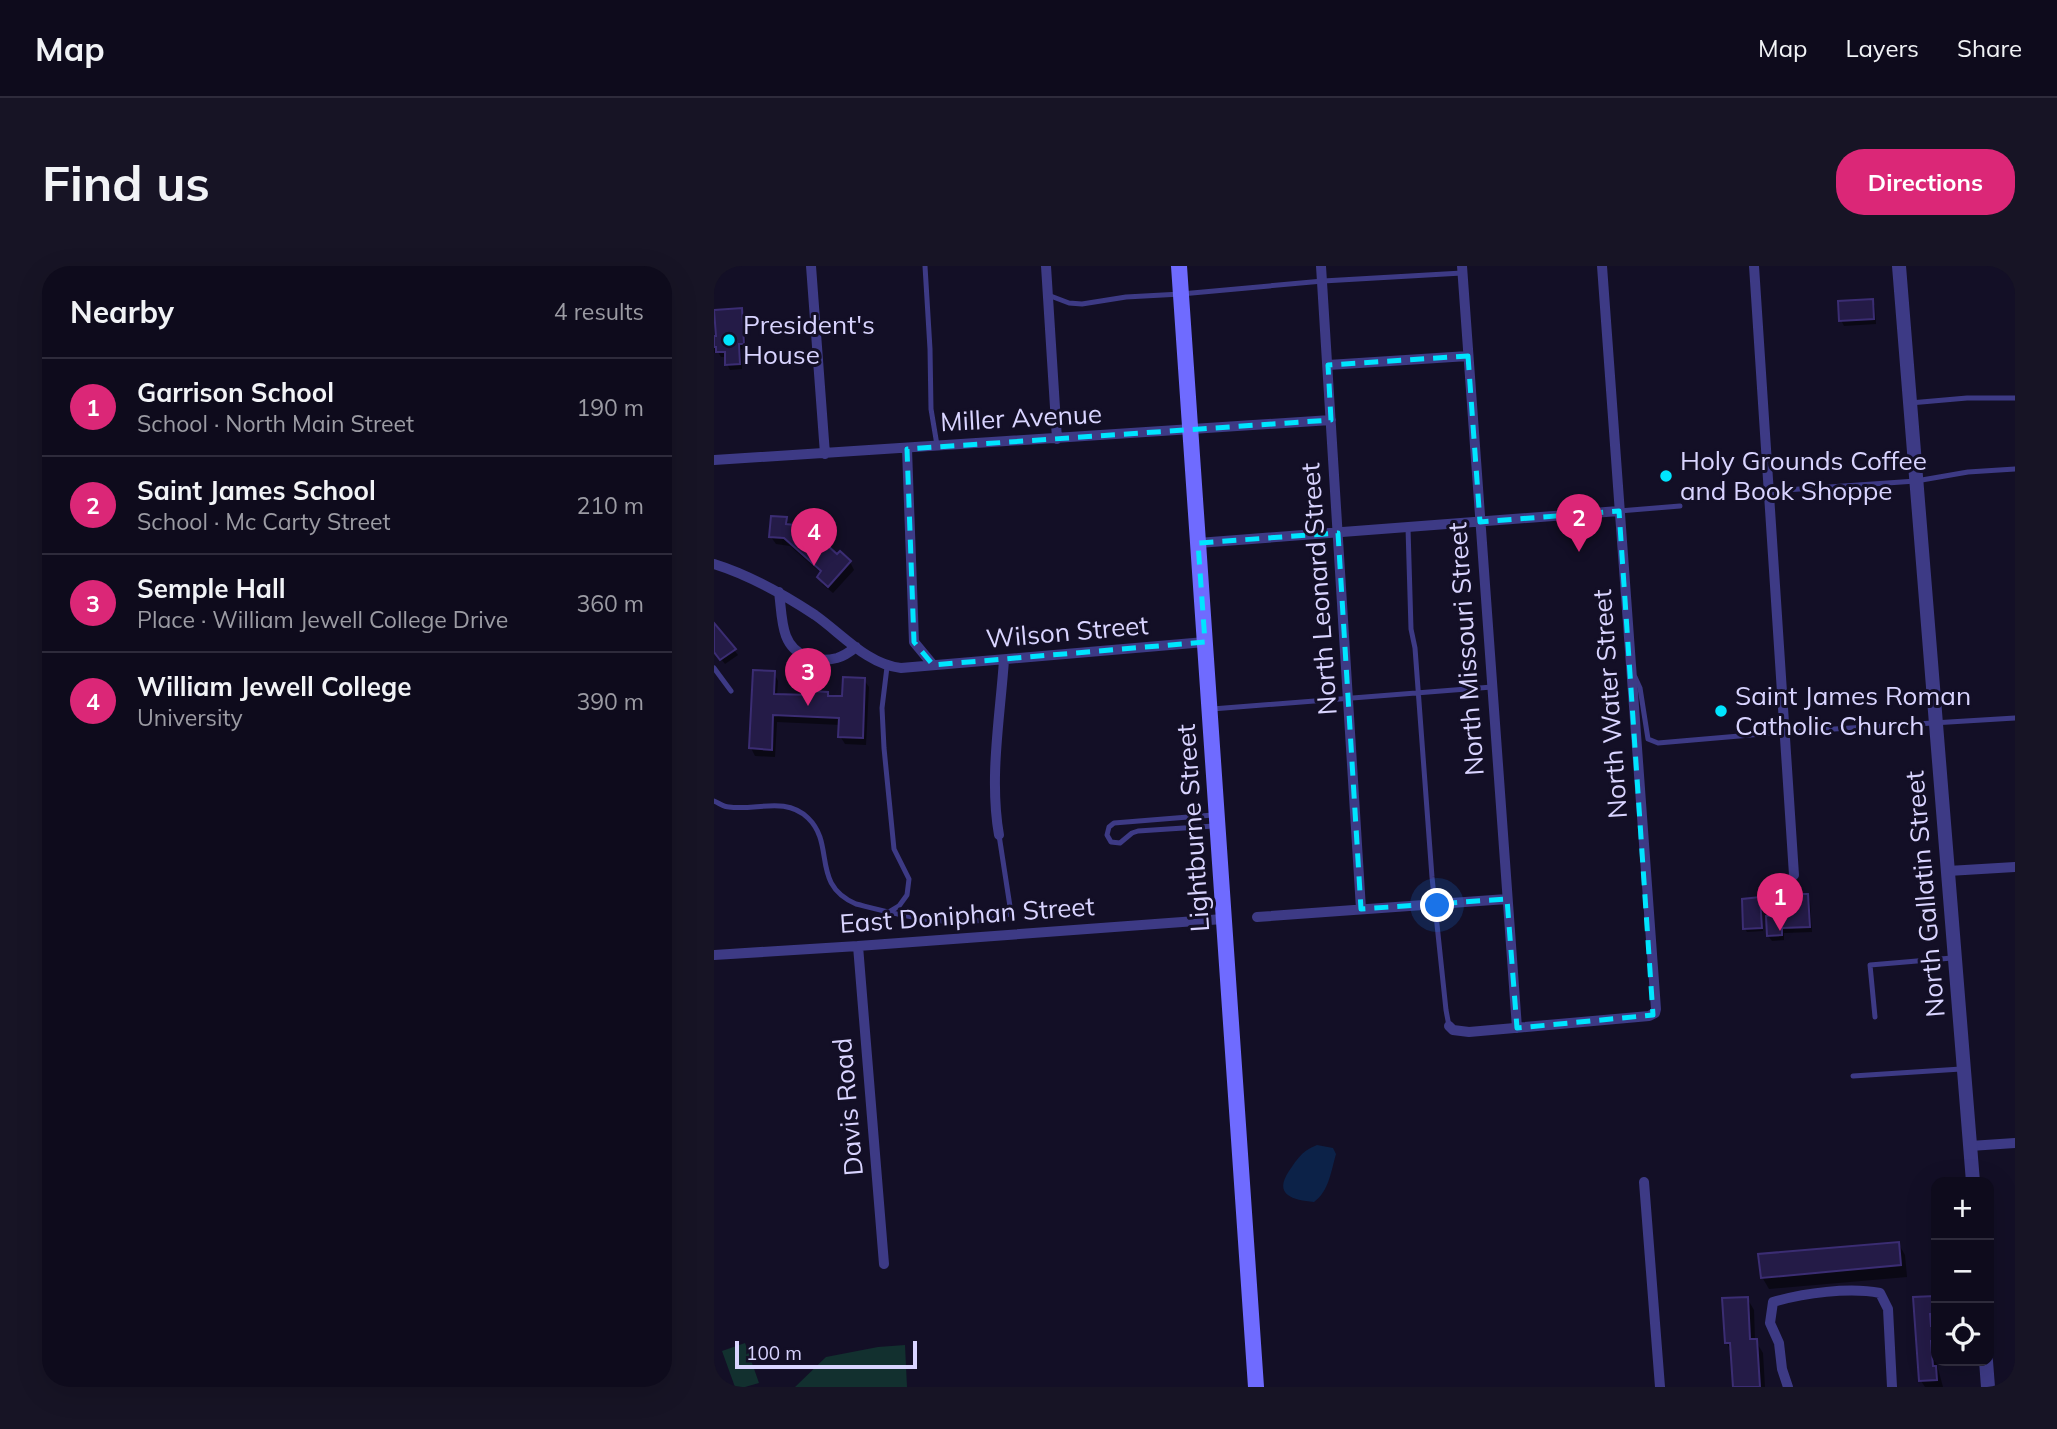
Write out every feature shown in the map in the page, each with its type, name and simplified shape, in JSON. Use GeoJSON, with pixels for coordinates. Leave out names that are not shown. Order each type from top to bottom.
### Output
{"type":"FeatureCollection","features":[{"type":"Feature","properties":{"kind":"main road","name":"Lightburne Street"},"geometry":{"type":"LineString","coordinates":[[1179,266],[1256,1387]]}},
{"type":"Feature","properties":{"kind":"street"},"geometry":{"type":"LineString","coordinates":[[811,266],[825,454]]}},
{"type":"Feature","properties":{"kind":"street"},"geometry":{"type":"LineString","coordinates":[[1046,266],[1057,439]]}},
{"type":"Feature","properties":{"kind":"street","name":"North Leonard Street"},"geometry":{"type":"LineString","coordinates":[[1321,266],[1361,909]]}},
{"type":"Feature","properties":{"kind":"street","name":"North Water Street"},"geometry":{"type":"LineString","coordinates":[[1517,1028],[1649,1016],[1655,1013],[1656,1006],[1602,266]]}},
{"type":"Feature","properties":{"kind":"street"},"geometry":{"type":"LineString","coordinates":[[1754,266],[1794,875]]}},
{"type":"Feature","properties":{"kind":"street","name":"North Gallatin Street"},"geometry":{"type":"LineString","coordinates":[[1899,266],[1973,1177]]}},
{"type":"Feature","properties":{"kind":"street","name":"North Missouri Street"},"geometry":{"type":"LineString","coordinates":[[1462,270],[1517,1028]]}},
{"type":"Feature","properties":{"kind":"street"},"geometry":{"type":"LineString","coordinates":[[1328,365],[1468,356]]}},
{"type":"Feature","properties":{"kind":"street","name":"Miller Avenue"},"geometry":{"type":"LineString","coordinates":[[714,460],[1331,420]]}},
{"type":"Feature","properties":{"kind":"street"},"geometry":{"type":"LineString","coordinates":[[907,449],[914,642],[933,666]]}},
{"type":"Feature","properties":{"kind":"street"},"geometry":{"type":"LineString","coordinates":[[1198,543],[1619,511]]}},
{"type":"Feature","properties":{"kind":"street"},"geometry":{"type":"LineString","coordinates":[[714,564],[779,592],[887,667]]}},
{"type":"Feature","properties":{"kind":"street"},"geometry":{"type":"LineString","coordinates":[[779,592],[785,634],[796,651],[818,660],[838,658],[856,647]]}},
{"type":"Feature","properties":{"kind":"street","name":"Wilson Street"},"geometry":{"type":"LineString","coordinates":[[887,667],[933,666],[1205,642]]}},
{"type":"Feature","properties":{"kind":"street"},"geometry":{"type":"LineString","coordinates":[[999,835],[995,770],[1004,660]]}},
{"type":"Feature","properties":{"kind":"street"},"geometry":{"type":"LineString","coordinates":[[1948,871],[2015,867]]}},
{"type":"Feature","properties":{"kind":"street"},"geometry":{"type":"LineString","coordinates":[[1257,917],[1507,899]]}},
{"type":"Feature","properties":{"kind":"street","name":"East Doniphan Street"},"geometry":{"type":"LineString","coordinates":[[714,955],[1223,919]]}},
{"type":"Feature","properties":{"kind":"street","name":"Davis Road"},"geometry":{"type":"LineString","coordinates":[[858,946],[884,1264]]}},
{"type":"Feature","properties":{"kind":"street"},"geometry":{"type":"LineString","coordinates":[[1450,1026],[1452,1030],[1469,1032],[1517,1028]]}},
{"type":"Feature","properties":{"kind":"street"},"geometry":{"type":"LineString","coordinates":[[1970,1146],[2015,1143]]}},
{"type":"Feature","properties":{"kind":"street"},"geometry":{"type":"LineString","coordinates":[[1644,1182],[1660,1387]]}},
{"type":"Feature","properties":{"kind":"street"},"geometry":{"type":"LineString","coordinates":[[1788,1387],[1782,1369],[1779,1343],[1770,1323],[1773,1302],[1792,1297],[1863,1290],[1880,1293],[1888,1309],[1892,1387]]}},
{"type":"Feature","properties":{"kind":"street"},"geometry":{"type":"LineString","coordinates":[[1986,1366],[1988,1387]]}},
{"type":"Feature","properties":{"kind":"lane"},"geometry":{"type":"LineString","coordinates":[[925,266],[930,409],[937,445]]}},
{"type":"Feature","properties":{"kind":"lane"},"geometry":{"type":"LineString","coordinates":[[1048,295],[1069,303],[1082,303],[1126,297],[1462,270]]}},
{"type":"Feature","properties":{"kind":"lane"},"geometry":{"type":"LineString","coordinates":[[1909,403],[1967,398],[2015,398]]}},
{"type":"Feature","properties":{"kind":"lane"},"geometry":{"type":"LineString","coordinates":[[1769,491],[1916,481],[1968,472],[2015,470]]}},
{"type":"Feature","properties":{"kind":"lane"},"geometry":{"type":"LineString","coordinates":[[1619,511],[1681,506]]}},
{"type":"Feature","properties":{"kind":"lane"},"geometry":{"type":"LineString","coordinates":[[1408,527],[1411,629],[1419,693],[1426,808],[1446,1010],[1450,1026]]}},
{"type":"Feature","properties":{"kind":"lane"},"geometry":{"type":"LineString","coordinates":[[1630,665],[1640,688],[1648,739],[1658,743],[1785,732],[2015,718]]}},
{"type":"Feature","properties":{"kind":"lane"},"geometry":{"type":"LineString","coordinates":[[887,667],[882,708],[894,849],[909,879],[907,895],[900,906],[889,912]]}},
{"type":"Feature","properties":{"kind":"lane"},"geometry":{"type":"LineString","coordinates":[[714,668],[732,691]]}},
{"type":"Feature","properties":{"kind":"lane"},"geometry":{"type":"LineString","coordinates":[[1210,709],[1492,687]]}},
{"type":"Feature","properties":{"kind":"lane"},"geometry":{"type":"LineString","coordinates":[[714,802],[728,808],[775,805],[793,808],[807,818],[818,832],[826,872],[836,892],[856,904],[928,921],[966,923],[1004,918],[1011,913],[999,835]]}},
{"type":"Feature","properties":{"kind":"lane"},"geometry":{"type":"LineString","coordinates":[[1217,821],[1138,831],[1119,844],[1108,840],[1107,835],[1114,822],[1217,821]]}},
{"type":"Feature","properties":{"kind":"lane"},"geometry":{"type":"LineString","coordinates":[[1875,1017],[1870,965],[1955,958]]}},
{"type":"Feature","properties":{"kind":"lane"},"geometry":{"type":"LineString","coordinates":[[1853,1076],[1964,1068]]}},
{"type":"Feature","properties":{"kind":"highlighted area"},"geometry":{"type":"Polygon","coordinates":[[[1468,356],[1480,522],[1619,511],[1653,1015],[1517,1028],[1507,899],[1361,909],[1338,533],[1198,543],[1205,642],[933,665],[914,642],[907,449],[1331,420],[1328,365],[1468,356]]]}},
{"type":"Feature","properties":{"kind":"green space"},"geometry":{"type":"Polygon","coordinates":[[[745,1343],[759,1383],[735,1387],[722,1351],[745,1343]]]}},
{"type":"Feature","properties":{"kind":"green space"},"geometry":{"type":"Polygon","coordinates":[[[905,1345],[907,1387],[795,1387],[826,1357],[905,1345]]]}},
{"type":"Feature","properties":{"kind":"water"},"geometry":{"type":"Polygon","coordinates":[[[1317,1145],[1333,1148],[1336,1154],[1326,1186],[1314,1202],[1293,1198],[1284,1191],[1285,1179],[1301,1155],[1317,1145]]]}},
{"type":"Feature","properties":{"kind":"building"},"geometry":{"type":"Polygon","coordinates":[[[1873,299],[1874,319],[1839,321],[1838,301],[1873,299]]]}},
{"type":"Feature","properties":{"kind":"building","name":"President's House"},"geometry":{"type":"Polygon","coordinates":[[[742,308],[744,344],[739,344],[740,364],[725,365],[725,352],[716,352],[714,347],[714,310],[742,308]]]}},
{"type":"Feature","properties":{"kind":"building"},"geometry":{"type":"Polygon","coordinates":[[[771,516],[787,517],[786,524],[795,525],[799,520],[837,554],[840,551],[851,561],[828,587],[817,577],[821,571],[784,538],[769,537],[771,516]]]}},
{"type":"Feature","properties":{"kind":"building"},"geometry":{"type":"Polygon","coordinates":[[[714,623],[736,649],[720,660],[714,652],[714,623]]]}},
{"type":"Feature","properties":{"kind":"building"},"geometry":{"type":"Polygon","coordinates":[[[753,670],[775,671],[774,694],[811,695],[811,691],[828,692],[828,696],[842,696],[843,677],[865,678],[863,738],[838,737],[839,718],[773,715],[772,750],[749,748],[753,670]]]}},
{"type":"Feature","properties":{"kind":"building"},"geometry":{"type":"Polygon","coordinates":[[[1799,890],[1799,894],[1808,894],[1810,927],[1782,928],[1782,935],[1767,936],[1766,916],[1771,916],[1769,896],[1789,895],[1788,891],[1799,890]]]}},
{"type":"Feature","properties":{"kind":"building"},"geometry":{"type":"Polygon","coordinates":[[[1760,897],[1762,928],[1743,929],[1742,899],[1760,897]]]}},
{"type":"Feature","properties":{"kind":"building"},"geometry":{"type":"Polygon","coordinates":[[[1899,1242],[1901,1265],[1761,1278],[1758,1254],[1899,1242]]]}},
{"type":"Feature","properties":{"kind":"building"},"geometry":{"type":"Polygon","coordinates":[[[1931,1296],[1931,1366],[1936,1366],[1937,1380],[1919,1381],[1913,1297],[1931,1296]]]}},
{"type":"Feature","properties":{"kind":"building"},"geometry":{"type":"Polygon","coordinates":[[[1748,1297],[1750,1339],[1757,1339],[1760,1387],[1733,1387],[1730,1343],[1725,1343],[1722,1298],[1748,1297]]]}},
{"type":"Feature","properties":{"kind":"place","name":"President's House"},"geometry":{"type":"Point","coordinates":[729,340]}},
{"type":"Feature","properties":{"kind":"place","name":"Holy Grounds Coffee and Book Shoppe"},"geometry":{"type":"Point","coordinates":[1666,476]}},
{"type":"Feature","properties":{"kind":"place","name":"Saint James School"},"geometry":{"type":"Point","coordinates":[1579,552]}},
{"type":"Feature","properties":{"kind":"place","name":"William Jewell College"},"geometry":{"type":"Point","coordinates":[814,566]}},
{"type":"Feature","properties":{"kind":"place","name":"Semple Hall"},"geometry":{"type":"Point","coordinates":[808,706]}},
{"type":"Feature","properties":{"kind":"place","name":"Saint James Roman Catholic Church"},"geometry":{"type":"Point","coordinates":[1721,711]}},
{"type":"Feature","properties":{"kind":"place","name":"Garrison School"},"geometry":{"type":"Point","coordinates":[1780,931]}}]}
